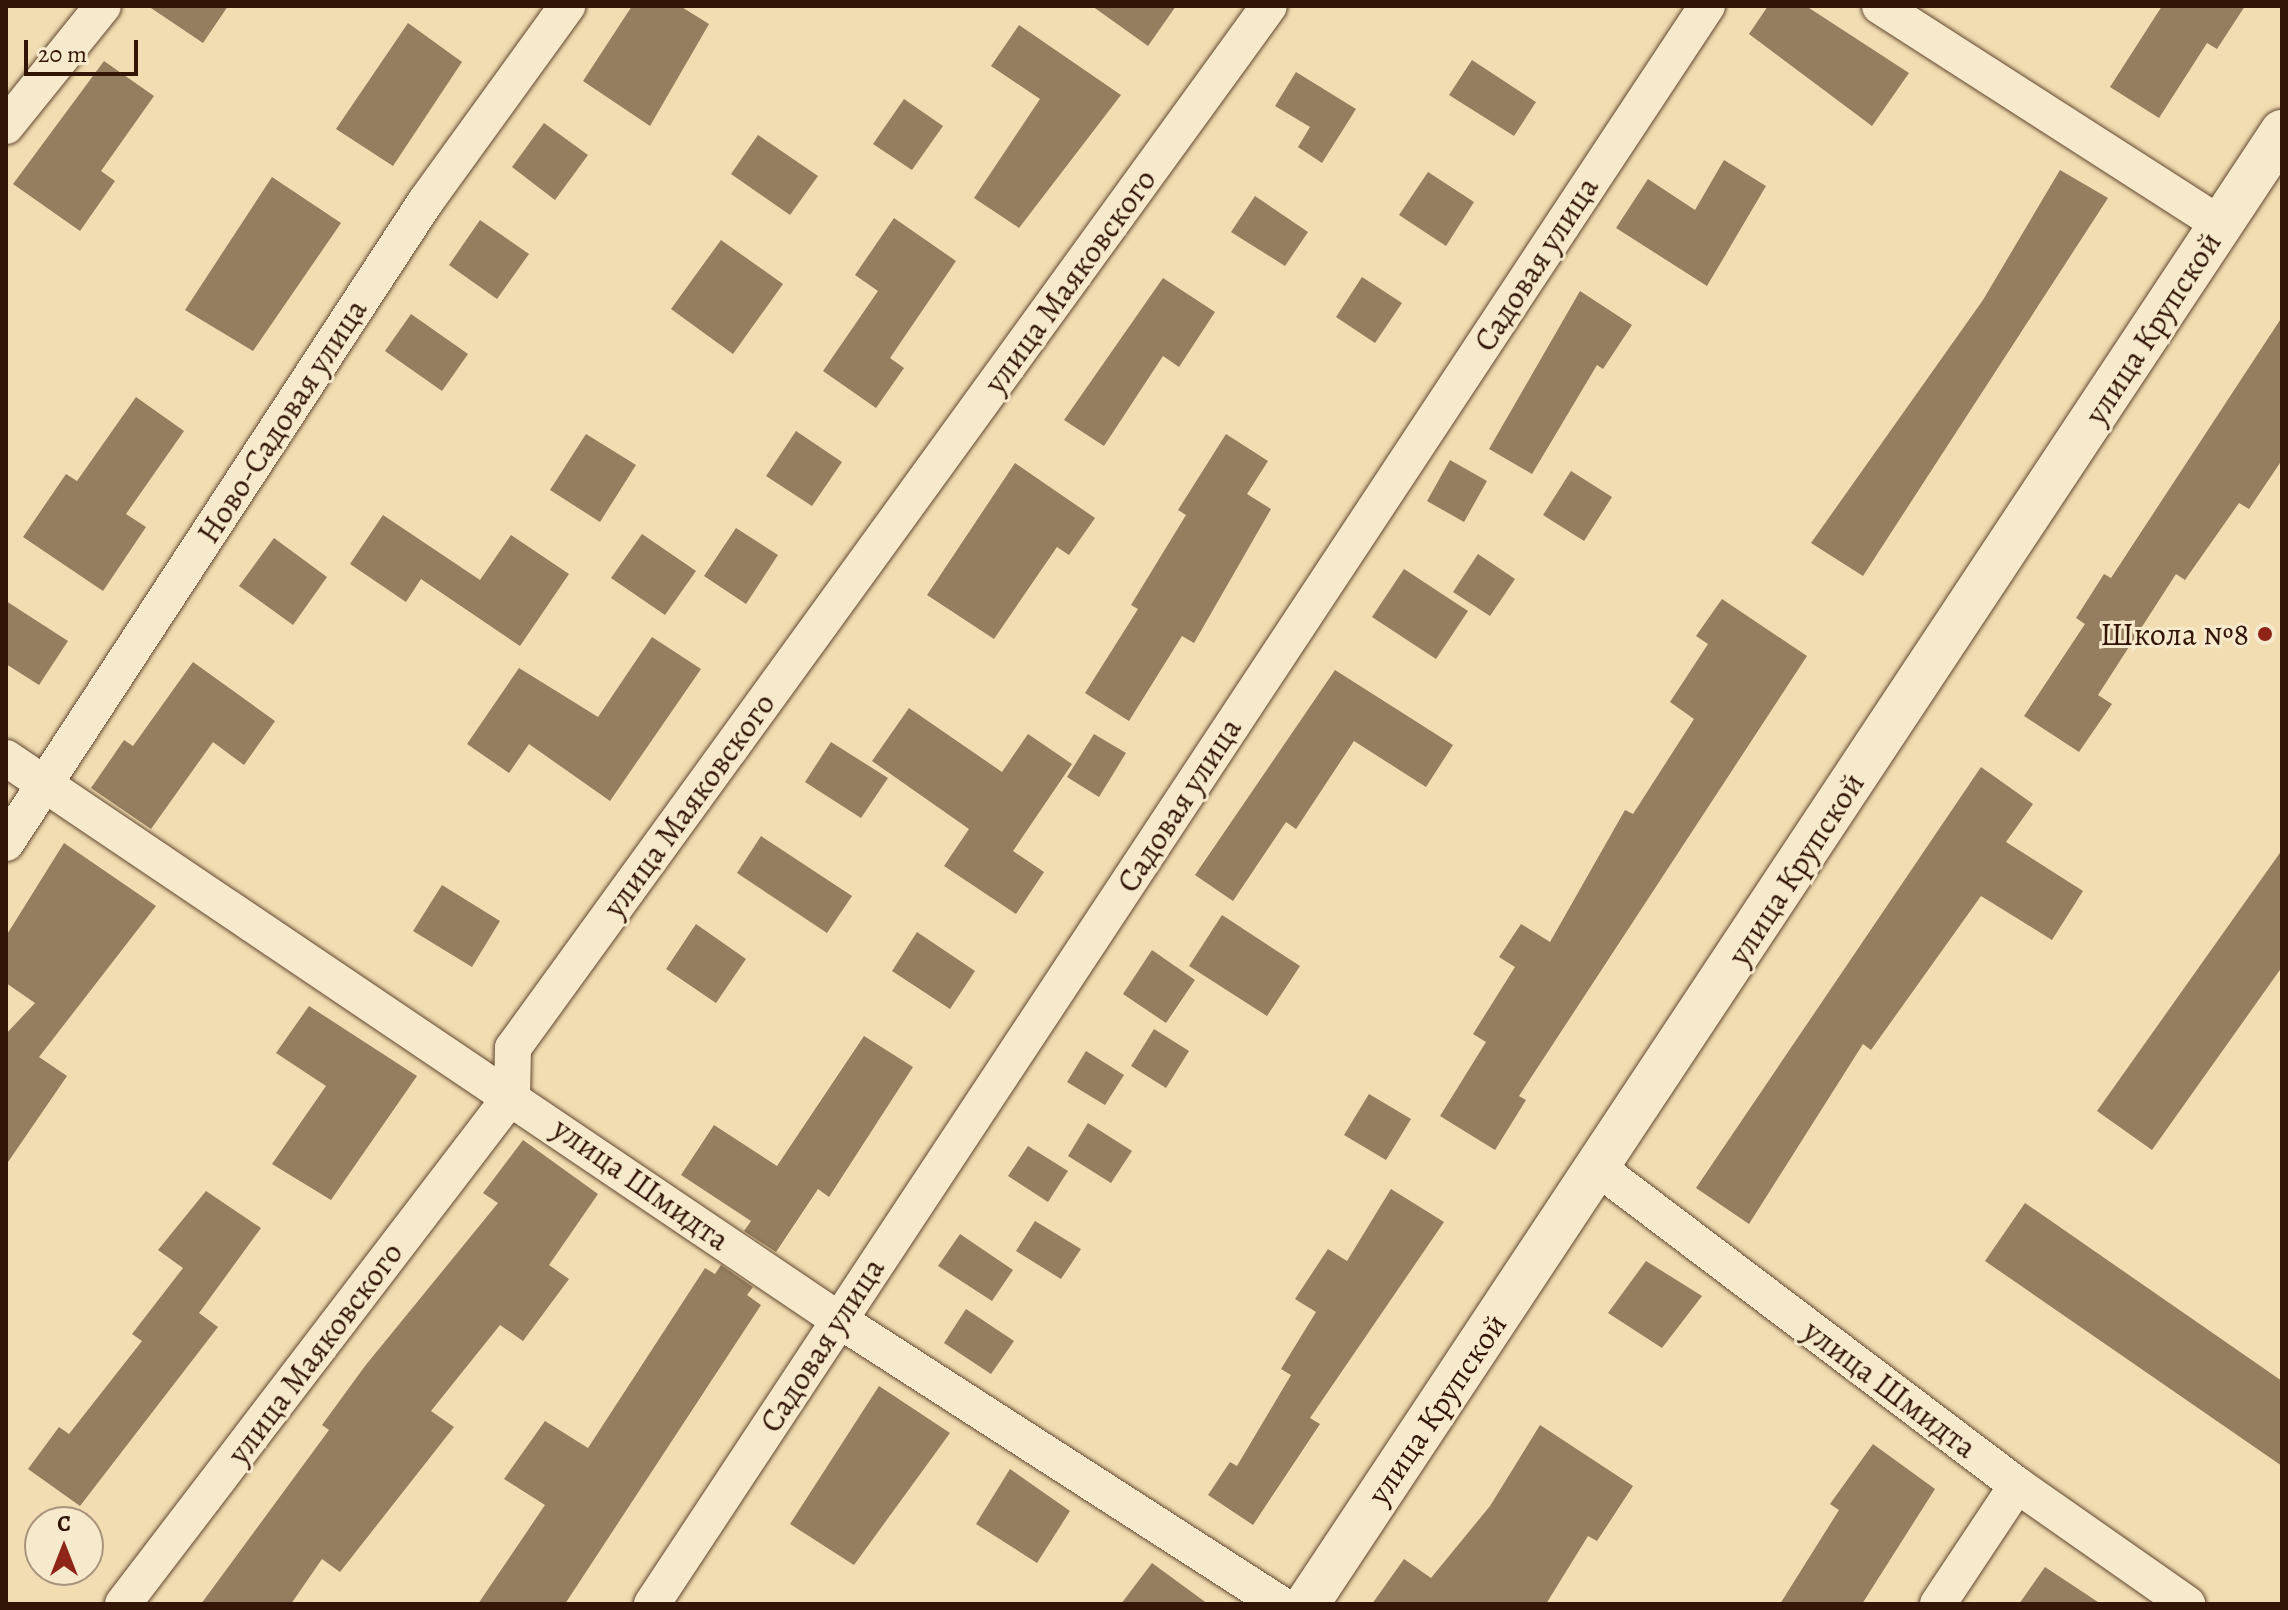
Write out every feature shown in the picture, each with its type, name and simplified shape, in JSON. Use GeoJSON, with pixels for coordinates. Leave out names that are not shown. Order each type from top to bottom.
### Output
{"type":"FeatureCollection","features":[{"type":"Feature","properties":{"kind":"main road","name":"улица Крупской"},"geometry":{"type":"LineString","coordinates":[[1307,1604],[2282,132]]}},
{"type":"Feature","properties":{"kind":"street"},"geometry":{"type":"LineString","coordinates":[[6,126],[103,6]]}},
{"type":"Feature","properties":{"kind":"street","name":"Ново-Садовая улица"},"geometry":{"type":"LineString","coordinates":[[6,843],[426,201],[567,6]]}},
{"type":"Feature","properties":{"kind":"street","name":"улица Маяковского"},"geometry":{"type":"LineString","coordinates":[[123,1604],[512,1095],[513,1048],[1269,6]]}},
{"type":"Feature","properties":{"kind":"street","name":"Садовая улица"},"geometry":{"type":"LineString","coordinates":[[652,1604],[1707,6]]}},
{"type":"Feature","properties":{"kind":"street"},"geometry":{"type":"LineString","coordinates":[[1880,6],[2221,225]]}},
{"type":"Feature","properties":{"kind":"street","name":"улица Шмидта"},"geometry":{"type":"LineString","coordinates":[[6,758],[512,1095],[839,1320],[1280,1604]]}},
{"type":"Feature","properties":{"kind":"street","name":"улица Шмидта"},"geometry":{"type":"LineString","coordinates":[[1598,1168],[2017,1485],[2187,1604]]}},
{"type":"Feature","properties":{"kind":"street"},"geometry":{"type":"LineString","coordinates":[[1938,1604],[2017,1485]]}},
{"type":"Feature","properties":{"kind":"building"},"geometry":{"type":"Polygon","coordinates":[[[148,6],[228,6],[203,43],[148,6]]]}},
{"type":"Feature","properties":{"kind":"building"},"geometry":{"type":"Polygon","coordinates":[[[632,6],[680,6],[709,24],[650,126],[583,81],[632,6]]]}},
{"type":"Feature","properties":{"kind":"building"},"geometry":{"type":"Polygon","coordinates":[[[1092,6],[1176,6],[1148,46],[1092,6]]]}},
{"type":"Feature","properties":{"kind":"building"},"geometry":{"type":"Polygon","coordinates":[[[1768,6],[1806,6],[1909,73],[1872,126],[1749,34],[1768,6]]]}},
{"type":"Feature","properties":{"kind":"building"},"geometry":{"type":"Polygon","coordinates":[[[2162,6],[2245,6],[2217,49],[2207,43],[2159,118],[2110,87],[2162,6]]]}},
{"type":"Feature","properties":{"kind":"building"},"geometry":{"type":"Polygon","coordinates":[[[408,23],[462,62],[393,166],[336,129],[408,23]]]}},
{"type":"Feature","properties":{"kind":"building"},"geometry":{"type":"Polygon","coordinates":[[[1019,25],[1121,95],[1019,228],[974,198],[1040,99],[991,66],[1019,25]]]}},
{"type":"Feature","properties":{"kind":"building"},"geometry":{"type":"Polygon","coordinates":[[[1472,60],[1536,102],[1514,136],[1449,95],[1472,60]]]}},
{"type":"Feature","properties":{"kind":"building"},"geometry":{"type":"Polygon","coordinates":[[[104,61],[154,96],[101,171],[115,181],[80,231],[13,184],[104,61]]]}},
{"type":"Feature","properties":{"kind":"building"},"geometry":{"type":"Polygon","coordinates":[[[1296,72],[1356,109],[1322,163],[1298,147],[1310,127],[1275,106],[1296,72]]]}},
{"type":"Feature","properties":{"kind":"building"},"geometry":{"type":"Polygon","coordinates":[[[904,99],[943,126],[912,170],[873,144],[904,99]]]}},
{"type":"Feature","properties":{"kind":"building"},"geometry":{"type":"Polygon","coordinates":[[[544,123],[588,155],[555,200],[512,167],[544,123]]]}},
{"type":"Feature","properties":{"kind":"building"},"geometry":{"type":"Polygon","coordinates":[[[758,135],[818,176],[790,215],[731,174],[758,135]]]}},
{"type":"Feature","properties":{"kind":"building"},"geometry":{"type":"Polygon","coordinates":[[[1724,160],[1766,186],[1707,286],[1616,228],[1648,179],[1695,210],[1724,160]]]}},
{"type":"Feature","properties":{"kind":"building"},"geometry":{"type":"Polygon","coordinates":[[[2060,170],[2108,198],[1863,576],[1811,543],[1983,300],[2060,170]]]}},
{"type":"Feature","properties":{"kind":"building"},"geometry":{"type":"Polygon","coordinates":[[[1428,172],[1474,202],[1446,246],[1399,215],[1428,172]]]}},
{"type":"Feature","properties":{"kind":"building"},"geometry":{"type":"Polygon","coordinates":[[[272,177],[341,223],[253,351],[185,310],[272,177]]]}},
{"type":"Feature","properties":{"kind":"building"},"geometry":{"type":"Polygon","coordinates":[[[1255,196],[1308,232],[1285,266],[1231,232],[1255,196]]]}},
{"type":"Feature","properties":{"kind":"building"},"geometry":{"type":"Polygon","coordinates":[[[894,218],[956,261],[890,358],[904,368],[876,408],[823,371],[878,291],[855,275],[894,218]]]}},
{"type":"Feature","properties":{"kind":"building"},"geometry":{"type":"Polygon","coordinates":[[[480,220],[529,254],[497,299],[449,265],[480,220]]]}},
{"type":"Feature","properties":{"kind":"building"},"geometry":{"type":"Polygon","coordinates":[[[721,240],[783,284],[733,354],[671,309],[721,240]]]}},
{"type":"Feature","properties":{"kind":"building"},"geometry":{"type":"Polygon","coordinates":[[[1362,277],[1402,303],[1375,343],[1336,317],[1362,277]]]}},
{"type":"Feature","properties":{"kind":"building"},"geometry":{"type":"Polygon","coordinates":[[[1163,278],[1215,312],[1179,367],[1163,356],[1104,446],[1064,420],[1163,278]]]}},
{"type":"Feature","properties":{"kind":"building"},"geometry":{"type":"Polygon","coordinates":[[[1580,291],[1632,325],[1603,369],[1597,365],[1532,474],[1489,449],[1580,291]]]}},
{"type":"Feature","properties":{"kind":"building"},"geometry":{"type":"Polygon","coordinates":[[[411,314],[468,354],[442,391],[385,351],[411,314]]]}},
{"type":"Feature","properties":{"kind":"building"},"geometry":{"type":"Polygon","coordinates":[[[2282,317],[2282,460],[2249,509],[2239,503],[2185,580],[2176,574],[2098,695],[2112,704],[2079,752],[2024,716],[2085,624],[2076,618],[2104,574],[2111,578],[2282,317]]]}},
{"type":"Feature","properties":{"kind":"building"},"geometry":{"type":"Polygon","coordinates":[[[136,397],[184,431],[126,514],[146,527],[103,591],[23,537],[66,474],[77,481],[136,397]]]}},
{"type":"Feature","properties":{"kind":"building"},"geometry":{"type":"Polygon","coordinates":[[[796,431],[842,462],[812,506],[766,476],[796,431]]]}},
{"type":"Feature","properties":{"kind":"building"},"geometry":{"type":"Polygon","coordinates":[[[586,434],[636,465],[600,522],[550,490],[586,434]]]}},
{"type":"Feature","properties":{"kind":"building"},"geometry":{"type":"Polygon","coordinates":[[[1226,434],[1268,461],[1247,494],[1271,509],[1194,643],[1182,636],[1129,721],[1085,693],[1138,609],[1131,605],[1186,515],[1178,510],[1226,434]]]}},
{"type":"Feature","properties":{"kind":"building"},"geometry":{"type":"Polygon","coordinates":[[[1450,460],[1487,481],[1464,522],[1427,501],[1450,460]]]}},
{"type":"Feature","properties":{"kind":"building"},"geometry":{"type":"Polygon","coordinates":[[[1015,463],[1095,518],[1069,555],[1057,547],[994,639],[927,595],[1015,463]]]}},
{"type":"Feature","properties":{"kind":"building"},"geometry":{"type":"Polygon","coordinates":[[[1571,471],[1612,497],[1584,541],[1543,515],[1571,471]]]}},
{"type":"Feature","properties":{"kind":"building"},"geometry":{"type":"Polygon","coordinates":[[[383,515],[480,580],[511,535],[569,574],[520,646],[421,579],[406,602],[350,564],[383,515]]]}},
{"type":"Feature","properties":{"kind":"building"},"geometry":{"type":"Polygon","coordinates":[[[736,528],[778,555],[746,604],[704,576],[736,528]]]}},
{"type":"Feature","properties":{"kind":"building"},"geometry":{"type":"Polygon","coordinates":[[[642,534],[696,571],[665,615],[611,578],[642,534]]]}},
{"type":"Feature","properties":{"kind":"building"},"geometry":{"type":"Polygon","coordinates":[[[274,538],[327,577],[293,625],[239,586],[274,538]]]}},
{"type":"Feature","properties":{"kind":"building"},"geometry":{"type":"Polygon","coordinates":[[[1478,554],[1515,579],[1490,616],[1453,592],[1478,554]]]}},
{"type":"Feature","properties":{"kind":"building"},"geometry":{"type":"Polygon","coordinates":[[[1404,569],[1468,611],[1436,659],[1372,617],[1404,569]]]}},
{"type":"Feature","properties":{"kind":"building"},"geometry":{"type":"Polygon","coordinates":[[[1722,599],[1807,656],[1519,1096],[1526,1100],[1495,1150],[1440,1116],[1486,1042],[1473,1034],[1515,967],[1499,957],[1521,924],[1550,942],[1625,810],[1633,814],[1694,719],[1670,702],[1708,644],[1696,636],[1722,599]]]}},
{"type":"Feature","properties":{"kind":"building"},"geometry":{"type":"Polygon","coordinates":[[[6,601],[68,641],[39,685],[6,664],[6,601]]]}},
{"type":"Feature","properties":{"kind":"building"},"geometry":{"type":"Polygon","coordinates":[[[652,637],[701,669],[610,801],[529,744],[509,773],[467,744],[519,668],[598,717],[652,637]]]}},
{"type":"Feature","properties":{"kind":"building"},"geometry":{"type":"Polygon","coordinates":[[[193,662],[275,721],[244,765],[213,742],[151,829],[91,788],[124,740],[133,746],[193,662]]]}},
{"type":"Feature","properties":{"kind":"building"},"geometry":{"type":"Polygon","coordinates":[[[1335,670],[1453,745],[1426,787],[1354,741],[1296,829],[1286,822],[1233,901],[1195,875],[1335,670]]]}},
{"type":"Feature","properties":{"kind":"building"},"geometry":{"type":"Polygon","coordinates":[[[909,708],[1002,772],[1028,734],[1072,764],[1013,851],[1044,872],[1016,914],[944,866],[969,829],[872,761],[909,708]]]}},
{"type":"Feature","properties":{"kind":"building"},"geometry":{"type":"Polygon","coordinates":[[[1094,734],[1126,753],[1099,797],[1067,777],[1094,734]]]}},
{"type":"Feature","properties":{"kind":"building"},"geometry":{"type":"Polygon","coordinates":[[[831,742],[888,778],[861,818],[805,782],[831,742]]]}},
{"type":"Feature","properties":{"kind":"building"},"geometry":{"type":"Polygon","coordinates":[[[1981,767],[2033,804],[2006,842],[2083,891],[2052,940],[1981,896],[1871,1050],[1863,1044],[1749,1224],[1696,1188],[1981,767]]]}},
{"type":"Feature","properties":{"kind":"building"},"geometry":{"type":"Polygon","coordinates":[[[761,836],[852,896],[827,933],[737,873],[761,836]]]}},
{"type":"Feature","properties":{"kind":"building"},"geometry":{"type":"Polygon","coordinates":[[[64,843],[156,906],[39,1057],[67,1076],[6,1165],[6,1034],[35,1003],[6,983],[6,936],[64,843]]]}},
{"type":"Feature","properties":{"kind":"building"},"geometry":{"type":"Polygon","coordinates":[[[2282,850],[2282,967],[2152,1150],[2097,1111],[2282,850]]]}},
{"type":"Feature","properties":{"kind":"building"},"geometry":{"type":"Polygon","coordinates":[[[442,885],[500,921],[472,967],[413,931],[442,885]]]}},
{"type":"Feature","properties":{"kind":"building"},"geometry":{"type":"Polygon","coordinates":[[[1222,915],[1300,966],[1267,1016],[1189,966],[1222,915]]]}},
{"type":"Feature","properties":{"kind":"building"},"geometry":{"type":"Polygon","coordinates":[[[696,924],[746,959],[716,1003],[666,969],[696,924]]]}},
{"type":"Feature","properties":{"kind":"building"},"geometry":{"type":"Polygon","coordinates":[[[917,932],[975,971],[950,1009],[892,971],[917,932]]]}},
{"type":"Feature","properties":{"kind":"building"},"geometry":{"type":"Polygon","coordinates":[[[1152,950],[1195,980],[1166,1023],[1123,994],[1152,950]]]}},
{"type":"Feature","properties":{"kind":"building"},"geometry":{"type":"Polygon","coordinates":[[[309,1006],[417,1076],[331,1200],[272,1164],[326,1086],[276,1053],[309,1006]]]}},
{"type":"Feature","properties":{"kind":"building"},"geometry":{"type":"Polygon","coordinates":[[[1154,1029],[1189,1051],[1166,1088],[1131,1066],[1154,1029]]]}},
{"type":"Feature","properties":{"kind":"building"},"geometry":{"type":"Polygon","coordinates":[[[864,1036],[913,1067],[829,1197],[818,1189],[776,1252],[744,1231],[751,1221],[681,1175],[714,1125],[777,1166],[864,1036]]]}},
{"type":"Feature","properties":{"kind":"building"},"geometry":{"type":"Polygon","coordinates":[[[1086,1051],[1124,1075],[1105,1105],[1067,1082],[1086,1051]]]}},
{"type":"Feature","properties":{"kind":"building"},"geometry":{"type":"Polygon","coordinates":[[[1369,1094],[1411,1119],[1386,1160],[1344,1135],[1369,1094]]]}},
{"type":"Feature","properties":{"kind":"building"},"geometry":{"type":"Polygon","coordinates":[[[1088,1123],[1132,1151],[1111,1183],[1068,1156],[1088,1123]]]}},
{"type":"Feature","properties":{"kind":"building"},"geometry":{"type":"Polygon","coordinates":[[[523,1140],[598,1194],[549,1265],[569,1279],[523,1341],[500,1325],[431,1411],[454,1427],[340,1572],[322,1559],[291,1604],[201,1604],[329,1430],[322,1425],[365,1366],[498,1203],[483,1193],[523,1140]]]}},
{"type":"Feature","properties":{"kind":"building"},"geometry":{"type":"Polygon","coordinates":[[[1028,1146],[1068,1171],[1048,1202],[1008,1176],[1028,1146]]]}},
{"type":"Feature","properties":{"kind":"building"},"geometry":{"type":"Polygon","coordinates":[[[1391,1189],[1444,1222],[1310,1418],[1320,1424],[1253,1525],[1208,1495],[1230,1462],[1237,1466],[1291,1375],[1281,1369],[1316,1312],[1295,1299],[1328,1249],[1347,1261],[1391,1189]]]}},
{"type":"Feature","properties":{"kind":"building"},"geometry":{"type":"Polygon","coordinates":[[[206,1191],[261,1228],[199,1313],[218,1327],[80,1506],[28,1469],[59,1427],[69,1434],[142,1341],[132,1334],[183,1268],[158,1250],[206,1191]]]}},
{"type":"Feature","properties":{"kind":"building"},"geometry":{"type":"Polygon","coordinates":[[[2025,1203],[2282,1381],[2282,1466],[1985,1261],[2025,1203]]]}},
{"type":"Feature","properties":{"kind":"building"},"geometry":{"type":"Polygon","coordinates":[[[1035,1221],[1081,1249],[1061,1279],[1016,1251],[1035,1221]]]}},
{"type":"Feature","properties":{"kind":"building"},"geometry":{"type":"Polygon","coordinates":[[[960,1234],[1013,1270],[992,1301],[938,1266],[960,1234]]]}},
{"type":"Feature","properties":{"kind":"building"},"geometry":{"type":"Polygon","coordinates":[[[1646,1261],[1702,1296],[1662,1348],[1608,1313],[1646,1261]]]}},
{"type":"Feature","properties":{"kind":"building"},"geometry":{"type":"Polygon","coordinates":[[[721,1265],[753,1287],[747,1295],[761,1305],[565,1604],[478,1604],[545,1505],[504,1479],[545,1421],[588,1448],[705,1268],[715,1274],[721,1265]]]}},
{"type":"Feature","properties":{"kind":"building"},"geometry":{"type":"Polygon","coordinates":[[[966,1309],[1014,1341],[991,1374],[944,1343],[966,1309]]]}},
{"type":"Feature","properties":{"kind":"building"},"geometry":{"type":"Polygon","coordinates":[[[879,1386],[950,1433],[854,1565],[790,1524],[879,1386]]]}},
{"type":"Feature","properties":{"kind":"building"},"geometry":{"type":"Polygon","coordinates":[[[1540,1425],[1633,1486],[1597,1541],[1588,1536],[1546,1604],[1372,1604],[1404,1559],[1431,1578],[1490,1506],[1540,1425]]]}},
{"type":"Feature","properties":{"kind":"building"},"geometry":{"type":"Polygon","coordinates":[[[1873,1444],[1935,1489],[1862,1604],[1780,1604],[1839,1510],[1830,1504],[1873,1444]]]}},
{"type":"Feature","properties":{"kind":"building"},"geometry":{"type":"Polygon","coordinates":[[[1010,1469],[1070,1511],[1037,1563],[976,1524],[1010,1469]]]}},
{"type":"Feature","properties":{"kind":"building"},"geometry":{"type":"Polygon","coordinates":[[[1152,1563],[1208,1604],[1121,1604],[1152,1563]]]}},
{"type":"Feature","properties":{"kind":"building"},"geometry":{"type":"Polygon","coordinates":[[[2045,1567],[2101,1604],[2019,1604],[2045,1567]]]}},
{"type":"Feature","properties":{"kind":"place","name":"Школа №8"},"geometry":{"type":"Point","coordinates":[2265,634]}}]}
